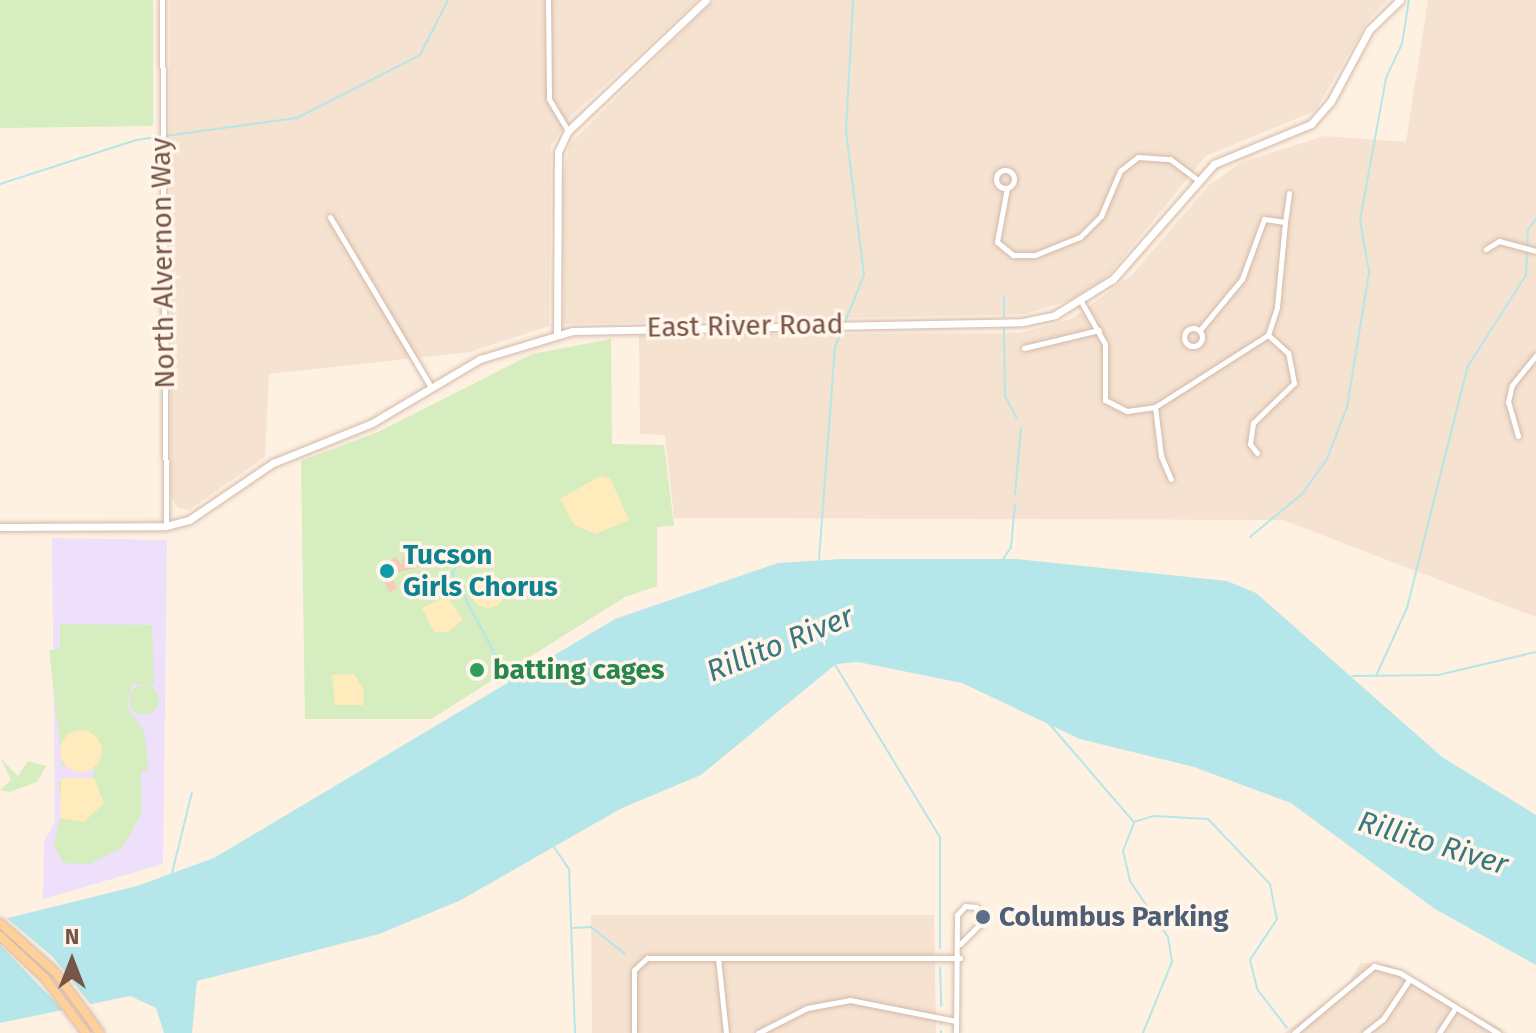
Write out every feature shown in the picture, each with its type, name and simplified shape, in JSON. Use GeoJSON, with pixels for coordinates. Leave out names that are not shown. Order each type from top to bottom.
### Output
{"type":"FeatureCollection","features":[{"type":"Feature","properties":{"kind":"main road"},"geometry":{"type":"LineString","coordinates":[[0,923],[43,960],[87,1012],[100,1033]]}},
{"type":"Feature","properties":{"kind":"main road"},"geometry":{"type":"LineString","coordinates":[[0,936],[75,1015],[86,1033]]}},
{"type":"Feature","properties":{"kind":"street","name":"North Alvernon Way"},"geometry":{"type":"LineString","coordinates":[[162,0],[166,526]]}},
{"type":"Feature","properties":{"kind":"street"},"geometry":{"type":"LineString","coordinates":[[548,0],[549,99],[568,131]]}},
{"type":"Feature","properties":{"kind":"street"},"geometry":{"type":"LineString","coordinates":[[557,334],[553,173],[568,131],[706,0]]}},
{"type":"Feature","properties":{"kind":"street","name":"East River Road"},"geometry":{"type":"LineString","coordinates":[[0,527],[166,526],[200,514],[273,463],[372,423],[431,387],[500,351],[557,334],[620,327],[1023,322],[1082,303],[1129,264],[1197,179],[1229,154],[1311,124],[1331,101],[1369,30],[1400,0]]}},
{"type":"Feature","properties":{"kind":"street"},"geometry":{"type":"LineString","coordinates":[[1007,188],[997,242],[1013,255],[1035,255],[1080,237],[1101,216],[1120,171],[1138,157],[1170,159],[1197,179]]}},
{"type":"Feature","properties":{"kind":"street"},"geometry":{"type":"LineString","coordinates":[[1082,303],[1099,330],[1107,359],[1105,400],[1127,411],[1155,407],[1268,335],[1277,307],[1289,193]]}},
{"type":"Feature","properties":{"kind":"street"},"geometry":{"type":"LineString","coordinates":[[330,217],[431,387]]}},
{"type":"Feature","properties":{"kind":"street"},"geometry":{"type":"LineString","coordinates":[[1200,330],[1242,279],[1264,219],[1285,222]]}},
{"type":"Feature","properties":{"kind":"street"},"geometry":{"type":"LineString","coordinates":[[1486,249],[1499,241],[1536,251]]}},
{"type":"Feature","properties":{"kind":"street"},"geometry":{"type":"LineString","coordinates":[[1024,348],[1099,330]]}},
{"type":"Feature","properties":{"kind":"street"},"geometry":{"type":"LineString","coordinates":[[1257,453],[1250,444],[1253,423],[1294,383],[1288,353],[1268,335]]}},
{"type":"Feature","properties":{"kind":"street"},"geometry":{"type":"LineString","coordinates":[[1518,436],[1508,402],[1512,385],[1536,355]]}},
{"type":"Feature","properties":{"kind":"street"},"geometry":{"type":"LineString","coordinates":[[1155,407],[1161,456],[1171,479]]}},
{"type":"Feature","properties":{"kind":"street"},"geometry":{"type":"LineString","coordinates":[[956,1033],[960,958],[958,913],[976,907],[982,922],[960,944]]}},
{"type":"Feature","properties":{"kind":"street"},"geometry":{"type":"LineString","coordinates":[[634,1033],[638,962],[718,958],[960,958]]}},
{"type":"Feature","properties":{"kind":"street"},"geometry":{"type":"LineString","coordinates":[[718,958],[726,1033]]}},
{"type":"Feature","properties":{"kind":"street"},"geometry":{"type":"LineString","coordinates":[[1294,1033],[1349,993],[1370,967],[1409,980],[1498,1033]]}},
{"type":"Feature","properties":{"kind":"street"},"geometry":{"type":"LineString","coordinates":[[1365,1033],[1383,1019],[1409,980]]}},
{"type":"Feature","properties":{"kind":"street"},"geometry":{"type":"LineString","coordinates":[[758,1033],[807,1008],[840,1001],[881,1003],[956,1021]]}},
{"type":"Feature","properties":{"kind":"street"},"geometry":{"type":"LineString","coordinates":[[1439,1033],[1455,1008]]}},
{"type":"Feature","properties":{"kind":"shaded area"},"geometry":{"type":"Polygon","coordinates":[[[170,0],[698,0],[569,118],[551,146],[549,326],[470,352],[269,374],[265,457],[189,510],[178,508],[171,496],[170,0]]]}},
{"type":"Feature","properties":{"kind":"shaded area"},"geometry":{"type":"Polygon","coordinates":[[[714,0],[1387,0],[1367,22],[1315,111],[1206,156],[1107,277],[1073,299],[1025,314],[564,324],[563,175],[569,145],[714,0]]]}},
{"type":"Feature","properties":{"kind":"shaded area"},"geometry":{"type":"Polygon","coordinates":[[[1428,0],[1536,0],[1536,617],[1283,520],[674,518],[665,435],[640,434],[639,335],[1020,333],[1071,319],[1132,275],[1209,185],[1242,162],[1324,136],[1406,142],[1428,0]]]}},
{"type":"Feature","properties":{"kind":"shaded area"},"geometry":{"type":"Polygon","coordinates":[[[52,538],[167,540],[163,864],[43,899],[44,842],[55,821],[52,538]]]}},
{"type":"Feature","properties":{"kind":"shaded area"},"geometry":{"type":"Polygon","coordinates":[[[591,915],[934,915],[936,1033],[592,1033],[591,915]]]}},
{"type":"Feature","properties":{"kind":"shaded area"},"geometry":{"type":"Polygon","coordinates":[[[1361,963],[1389,965],[1508,1033],[1284,1033],[1345,989],[1361,963]]]}},
{"type":"Feature","properties":{"kind":"green space"},"geometry":{"type":"Polygon","coordinates":[[[0,0],[153,0],[153,126],[0,128],[0,0]]]}},
{"type":"Feature","properties":{"kind":"green space"},"geometry":{"type":"Polygon","coordinates":[[[611,339],[612,444],[664,445],[674,526],[657,527],[657,586],[625,597],[431,719],[305,719],[301,461],[378,432],[532,354],[611,339]]]}},
{"type":"Feature","properties":{"kind":"green space"},"geometry":{"type":"Polygon","coordinates":[[[60,624],[152,625],[154,685],[132,684],[126,705],[144,732],[148,762],[147,771],[141,771],[142,812],[123,847],[90,864],[63,863],[54,845],[62,807],[58,782],[93,778],[94,769],[62,766],[49,650],[60,649],[60,624]]]}},
{"type":"Feature","properties":{"kind":"green space"},"geometry":{"type":"Polygon","coordinates":[[[144,685],[155,689],[159,700],[155,711],[144,715],[133,711],[129,700],[133,689],[144,685]]]}},
{"type":"Feature","properties":{"kind":"green space"},"geometry":{"type":"Polygon","coordinates":[[[1,759],[18,776],[28,761],[46,766],[37,782],[10,792],[0,790],[11,780],[1,759]]]}},
{"type":"Feature","properties":{"kind":"sand"},"geometry":{"type":"Polygon","coordinates":[[[600,476],[610,478],[629,520],[595,534],[574,525],[560,499],[600,476]]]}},
{"type":"Feature","properties":{"kind":"sand"},"geometry":{"type":"Polygon","coordinates":[[[488,574],[500,579],[505,591],[500,603],[488,608],[476,603],[471,591],[476,579],[488,574]]]}},
{"type":"Feature","properties":{"kind":"sand"},"geometry":{"type":"Polygon","coordinates":[[[447,596],[463,620],[448,632],[434,632],[422,608],[447,596]]]}},
{"type":"Feature","properties":{"kind":"sand"},"geometry":{"type":"Polygon","coordinates":[[[354,674],[364,690],[363,705],[335,705],[332,675],[354,674]]]}},
{"type":"Feature","properties":{"kind":"sand"},"geometry":{"type":"Polygon","coordinates":[[[81,730],[96,736],[102,751],[96,766],[81,772],[66,766],[60,751],[66,736],[81,730]]]}},
{"type":"Feature","properties":{"kind":"sand"},"geometry":{"type":"Polygon","coordinates":[[[61,778],[94,778],[104,803],[84,822],[60,818],[61,778]]]}},
{"type":"Feature","properties":{"kind":"water","name":"Rillito River"},"geometry":{"type":"Polygon","coordinates":[[[842,559],[1016,559],[1227,581],[1256,593],[1442,757],[1536,815],[1536,965],[1435,909],[1291,803],[1194,767],[1080,739],[962,683],[858,662],[836,664],[701,775],[622,808],[459,901],[379,934],[197,981],[192,1033],[164,1033],[156,1008],[130,996],[0,1023],[0,920],[137,886],[214,858],[615,619],[778,563],[842,559]]]}},
{"type":"Feature","properties":{"kind":"pier"},"geometry":{"type":"Polygon","coordinates":[[[3,915],[53,957],[92,1006],[64,1011],[0,945],[3,915]]]}},
{"type":"Feature","properties":{"kind":"building","name":"Tucson Girls Chorus"},"geometry":{"type":"Polygon","coordinates":[[[433,548],[437,563],[390,574],[397,587],[390,593],[377,568],[396,557],[401,565],[403,556],[421,561],[419,553],[433,548]]]}},
{"type":"Feature","properties":{"kind":"waterway"},"geometry":{"type":"LineString","coordinates":[[0,184],[136,140],[297,118],[420,55],[448,0]]}},
{"type":"Feature","properties":{"kind":"waterway"},"geometry":{"type":"LineString","coordinates":[[845,322],[864,275],[846,131],[853,0]]}},
{"type":"Feature","properties":{"kind":"waterway"},"geometry":{"type":"LineString","coordinates":[[1250,537],[1302,494],[1327,459],[1347,407],[1369,272],[1360,220],[1386,78],[1402,44],[1409,0]]}},
{"type":"Feature","properties":{"kind":"waterway"},"geometry":{"type":"LineString","coordinates":[[1376,676],[1407,608],[1468,366],[1526,275],[1528,230],[1536,219]]}},
{"type":"Feature","properties":{"kind":"waterway"},"geometry":{"type":"LineString","coordinates":[[1004,296],[1004,316]]}},
{"type":"Feature","properties":{"kind":"waterway"},"geometry":{"type":"LineString","coordinates":[[819,559],[835,347],[843,328]]}},
{"type":"Feature","properties":{"kind":"waterway"},"geometry":{"type":"LineString","coordinates":[[1004,328],[1005,396],[1017,419]]}},
{"type":"Feature","properties":{"kind":"waterway"},"geometry":{"type":"LineString","coordinates":[[1015,494],[1021,428]]}},
{"type":"Feature","properties":{"kind":"waterway"},"geometry":{"type":"LineString","coordinates":[[1002,561],[1011,547],[1015,504]]}},
{"type":"Feature","properties":{"kind":"waterway"},"geometry":{"type":"LineString","coordinates":[[467,555],[452,573],[511,685]]}},
{"type":"Feature","properties":{"kind":"waterway"},"geometry":{"type":"LineString","coordinates":[[1352,676],[1438,675],[1536,652]]}},
{"type":"Feature","properties":{"kind":"waterway"},"geometry":{"type":"LineString","coordinates":[[834,663],[940,837],[940,948]]}},
{"type":"Feature","properties":{"kind":"waterway"},"geometry":{"type":"LineString","coordinates":[[1046,720],[1133,821]]}},
{"type":"Feature","properties":{"kind":"waterway"},"geometry":{"type":"LineString","coordinates":[[172,873],[192,792]]}},
{"type":"Feature","properties":{"kind":"waterway"},"geometry":{"type":"LineString","coordinates":[[1143,1033],[1172,962],[1168,937],[1130,881],[1123,851],[1134,822],[1154,816],[1208,819],[1270,884],[1277,919],[1250,960],[1257,989],[1287,1028]]}},
{"type":"Feature","properties":{"kind":"waterway"},"geometry":{"type":"LineString","coordinates":[[554,847],[569,869],[575,1033]]}},
{"type":"Feature","properties":{"kind":"waterway"},"geometry":{"type":"LineString","coordinates":[[572,928],[591,927],[625,954]]}},
{"type":"Feature","properties":{"kind":"waterway"},"geometry":{"type":"LineString","coordinates":[[940,968],[941,1006]]}},
{"type":"Feature","properties":{"kind":"place","name":"Tucson Girls Chorus"},"geometry":{"type":"Point","coordinates":[387,571]}},
{"type":"Feature","properties":{"kind":"place","name":"batting cages"},"geometry":{"type":"Point","coordinates":[477,670]}},
{"type":"Feature","properties":{"kind":"place","name":"Columbus Parking"},"geometry":{"type":"Point","coordinates":[983,917]}}]}
